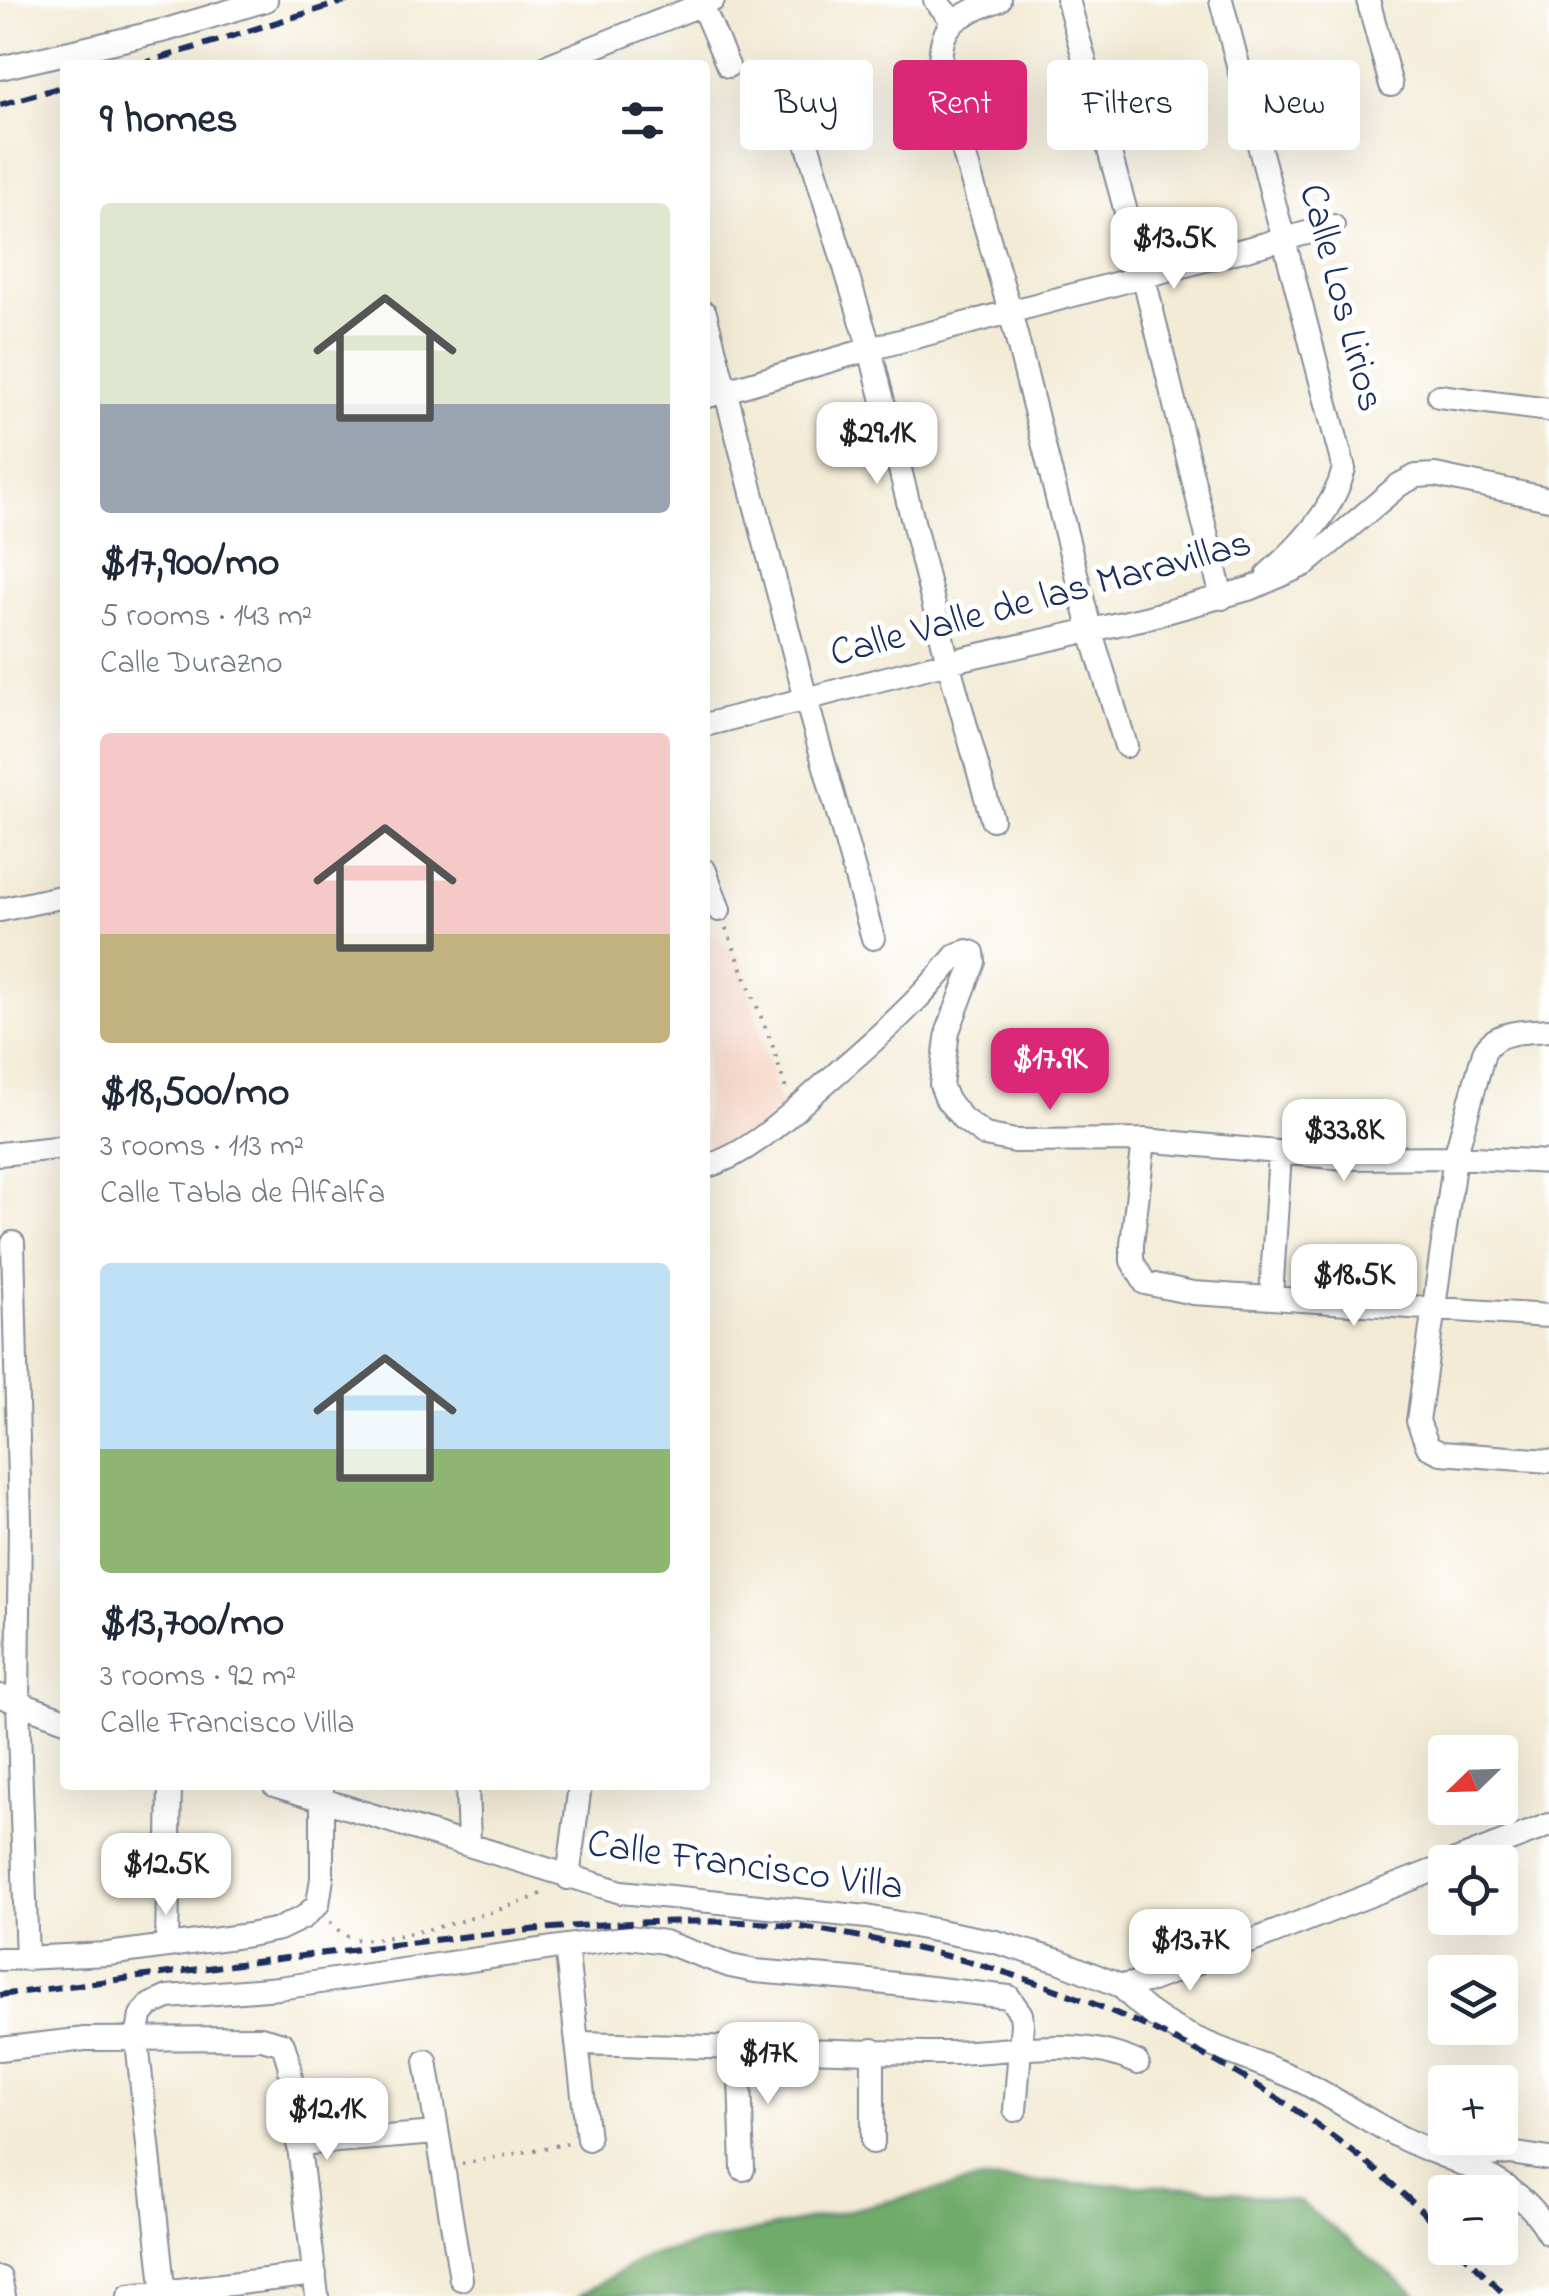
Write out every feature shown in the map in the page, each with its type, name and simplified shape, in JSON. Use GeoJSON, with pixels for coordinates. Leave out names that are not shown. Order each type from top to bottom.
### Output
{"type":"FeatureCollection","features":[{"type":"Feature","properties":{"kind":"street"},"geometry":{"type":"LineString","coordinates":[[0,68],[166,30],[266,0]]}},
{"type":"Feature","properties":{"kind":"street"},"geometry":{"type":"LineString","coordinates":[[936,0],[954,21]]}},
{"type":"Feature","properties":{"kind":"street"},"geometry":{"type":"LineString","coordinates":[[999,0],[954,21],[942,34],[942,74],[1010,312],[1090,629],[1126,746]]}},
{"type":"Feature","properties":{"kind":"street"},"geometry":{"type":"LineString","coordinates":[[1068,0],[1143,274],[1222,598]]}},
{"type":"Feature","properties":{"kind":"street","name":"Calle Los Lirios"},"geometry":{"type":"LineString","coordinates":[[1221,0],[1344,469],[1341,482],[1306,537],[1252,588]]}},
{"type":"Feature","properties":{"kind":"street"},"geometry":{"type":"LineString","coordinates":[[1368,0],[1391,85]]}},
{"type":"Feature","properties":{"kind":"street"},"geometry":{"type":"LineString","coordinates":[[586,58],[708,2],[728,66]]}},
{"type":"Feature","properties":{"kind":"street"},"geometry":{"type":"LineString","coordinates":[[809,150],[870,349],[948,662],[992,819]]}},
{"type":"Feature","properties":{"kind":"street"},"geometry":{"type":"LineString","coordinates":[[716,393],[1143,274],[1334,226]]}},
{"type":"Feature","properties":{"kind":"street"},"geometry":{"type":"LineString","coordinates":[[710,349],[716,393],[873,938]]}},
{"type":"Feature","properties":{"kind":"street"},"geometry":{"type":"LineString","coordinates":[[1439,396],[1549,410]]}},
{"type":"Feature","properties":{"kind":"street","name":"Calle Valle de las Maravillas"},"geometry":{"type":"LineString","coordinates":[[710,725],[1252,588],[1306,564],[1399,485],[1416,476],[1435,475],[1546,499]]}},
{"type":"Feature","properties":{"kind":"street"},"geometry":{"type":"LineString","coordinates":[[1546,499],[1549,475]]}},
{"type":"Feature","properties":{"kind":"street"},"geometry":{"type":"LineString","coordinates":[[710,885],[719,910]]}},
{"type":"Feature","properties":{"kind":"street"},"geometry":{"type":"LineString","coordinates":[[0,910],[60,897]]}},
{"type":"Feature","properties":{"kind":"street"},"geometry":{"type":"LineString","coordinates":[[710,1165],[737,1152],[795,1110],[877,1041],[956,955],[968,950],[973,953],[974,962],[948,1031],[941,1085],[946,1100],[962,1119],[985,1135],[1015,1141],[1144,1140],[1344,1158],[1454,1157],[1549,1162]]}},
{"type":"Feature","properties":{"kind":"street"},"geometry":{"type":"LineString","coordinates":[[1549,1030],[1498,1037],[1487,1045],[1454,1157],[1418,1421],[1428,1447],[1441,1452],[1549,1461]]}},
{"type":"Feature","properties":{"kind":"street"},"geometry":{"type":"LineString","coordinates":[[1144,1140],[1132,1261],[1145,1283],[1163,1289],[1549,1316]]}},
{"type":"Feature","properties":{"kind":"street"},"geometry":{"type":"LineString","coordinates":[[0,1154],[60,1148]]}},
{"type":"Feature","properties":{"kind":"street"},"geometry":{"type":"LineString","coordinates":[[1272,1297],[1280,1153]]}},
{"type":"Feature","properties":{"kind":"street"},"geometry":{"type":"LineString","coordinates":[[13,1244],[20,1522],[9,1699],[27,1959]]}},
{"type":"Feature","properties":{"kind":"street"},"geometry":{"type":"LineString","coordinates":[[9,1699],[60,1718]]}},
{"type":"Feature","properties":{"kind":"street"},"geometry":{"type":"LineString","coordinates":[[167,1944],[170,1790]]}},
{"type":"Feature","properties":{"kind":"street"},"geometry":{"type":"LineString","coordinates":[[468,1790],[469,1844]]}},
{"type":"Feature","properties":{"kind":"street"},"geometry":{"type":"LineString","coordinates":[[0,1959],[108,1954],[279,1929],[304,1917],[318,1904],[322,1878],[322,1792],[568,1878],[579,1790]]}},
{"type":"Feature","properties":{"kind":"street"},"geometry":{"type":"LineString","coordinates":[[1498,1845],[1549,1825]]}},
{"type":"Feature","properties":{"kind":"street"},"geometry":{"type":"LineString","coordinates":[[1121,1986],[1152,1980],[1209,1959],[1428,1873]]}},
{"type":"Feature","properties":{"kind":"street","name":"Calle Francisco Villa"},"geometry":{"type":"LineString","coordinates":[[568,1878],[620,1892],[867,1917],[996,1942],[1060,1961],[1121,1986]]}},
{"type":"Feature","properties":{"kind":"street","name":"Calle Francisco Villa"},"geometry":{"type":"LineString","coordinates":[[136,2041],[142,2016],[150,2005],[181,1995],[279,1988],[644,1938],[755,1972],[1009,1997],[1021,2014],[1018,2048]]}},
{"type":"Feature","properties":{"kind":"street"},"geometry":{"type":"LineString","coordinates":[[566,1946],[588,2139]]}},
{"type":"Feature","properties":{"kind":"street"},"geometry":{"type":"LineString","coordinates":[[1121,1986],[1146,2011],[1194,2040],[1300,2080],[1407,2141],[1477,2168],[1535,2210],[1549,2233]]}},
{"type":"Feature","properties":{"kind":"street"},"geometry":{"type":"LineString","coordinates":[[0,2049],[85,2039],[260,2038],[284,2044],[316,2285],[129,2296]]}},
{"type":"Feature","properties":{"kind":"street"},"geometry":{"type":"LineString","coordinates":[[136,2041],[164,2293]]}},
{"type":"Feature","properties":{"kind":"street"},"geometry":{"type":"LineString","coordinates":[[579,2044],[956,2053],[1088,2048],[1107,2050],[1138,2063]]}},
{"type":"Feature","properties":{"kind":"street"},"geometry":{"type":"LineString","coordinates":[[739,2047],[744,2169]]}},
{"type":"Feature","properties":{"kind":"street"},"geometry":{"type":"LineString","coordinates":[[1015,2110],[1018,2048]]}},
{"type":"Feature","properties":{"kind":"street"},"geometry":{"type":"LineString","coordinates":[[874,2050],[874,2142]]}},
{"type":"Feature","properties":{"kind":"street"},"geometry":{"type":"LineString","coordinates":[[426,2061],[461,2279]]}},
{"type":"Feature","properties":{"kind":"street"},"geometry":{"type":"LineString","coordinates":[[298,2144],[436,2133]]}},
{"type":"Feature","properties":{"kind":"street"},"geometry":{"type":"LineString","coordinates":[[1451,2158],[1510,2154],[1549,2160]]}},
{"type":"Feature","properties":{"kind":"street"},"geometry":{"type":"LineString","coordinates":[[0,2278],[4,2296]]}},
{"type":"Feature","properties":{"kind":"path"},"geometry":{"type":"LineString","coordinates":[[719,910],[795,1110]]}},
{"type":"Feature","properties":{"kind":"path","name":"Calle Francisco Villa"},"geometry":{"type":"LineString","coordinates":[[318,1904],[326,1918],[350,1938],[379,1939],[496,1913],[568,1878]]}},
{"type":"Feature","properties":{"kind":"path"},"geometry":{"type":"LineString","coordinates":[[442,2168],[588,2139]]}},
{"type":"Feature","properties":{"kind":"shaded area"},"geometry":{"type":"Polygon","coordinates":[[[710,931],[742,961],[781,1110],[728,1154],[710,1156],[710,931]]]}},
{"type":"Feature","properties":{"kind":"green space"},"geometry":{"type":"Polygon","coordinates":[[[982,2180],[1193,2187],[1300,2202],[1418,2296],[579,2296],[646,2256],[982,2180]]]}},
{"type":"Feature","properties":{"kind":"railway"},"geometry":{"type":"LineString","coordinates":[[154,60],[349,0]]}},
{"type":"Feature","properties":{"kind":"railway"},"geometry":{"type":"LineString","coordinates":[[0,105],[60,87]]}},
{"type":"Feature","properties":{"kind":"railway"},"geometry":{"type":"LineString","coordinates":[[0,1995],[546,1929],[693,1921],[780,1925],[838,1933],[971,1963],[1047,1986],[1191,2048],[1260,2087],[1325,2131],[1428,2218]]}},
{"type":"Feature","properties":{"kind":"railway"},"geometry":{"type":"LineString","coordinates":[[1475,2265],[1506,2296]]}}]}
